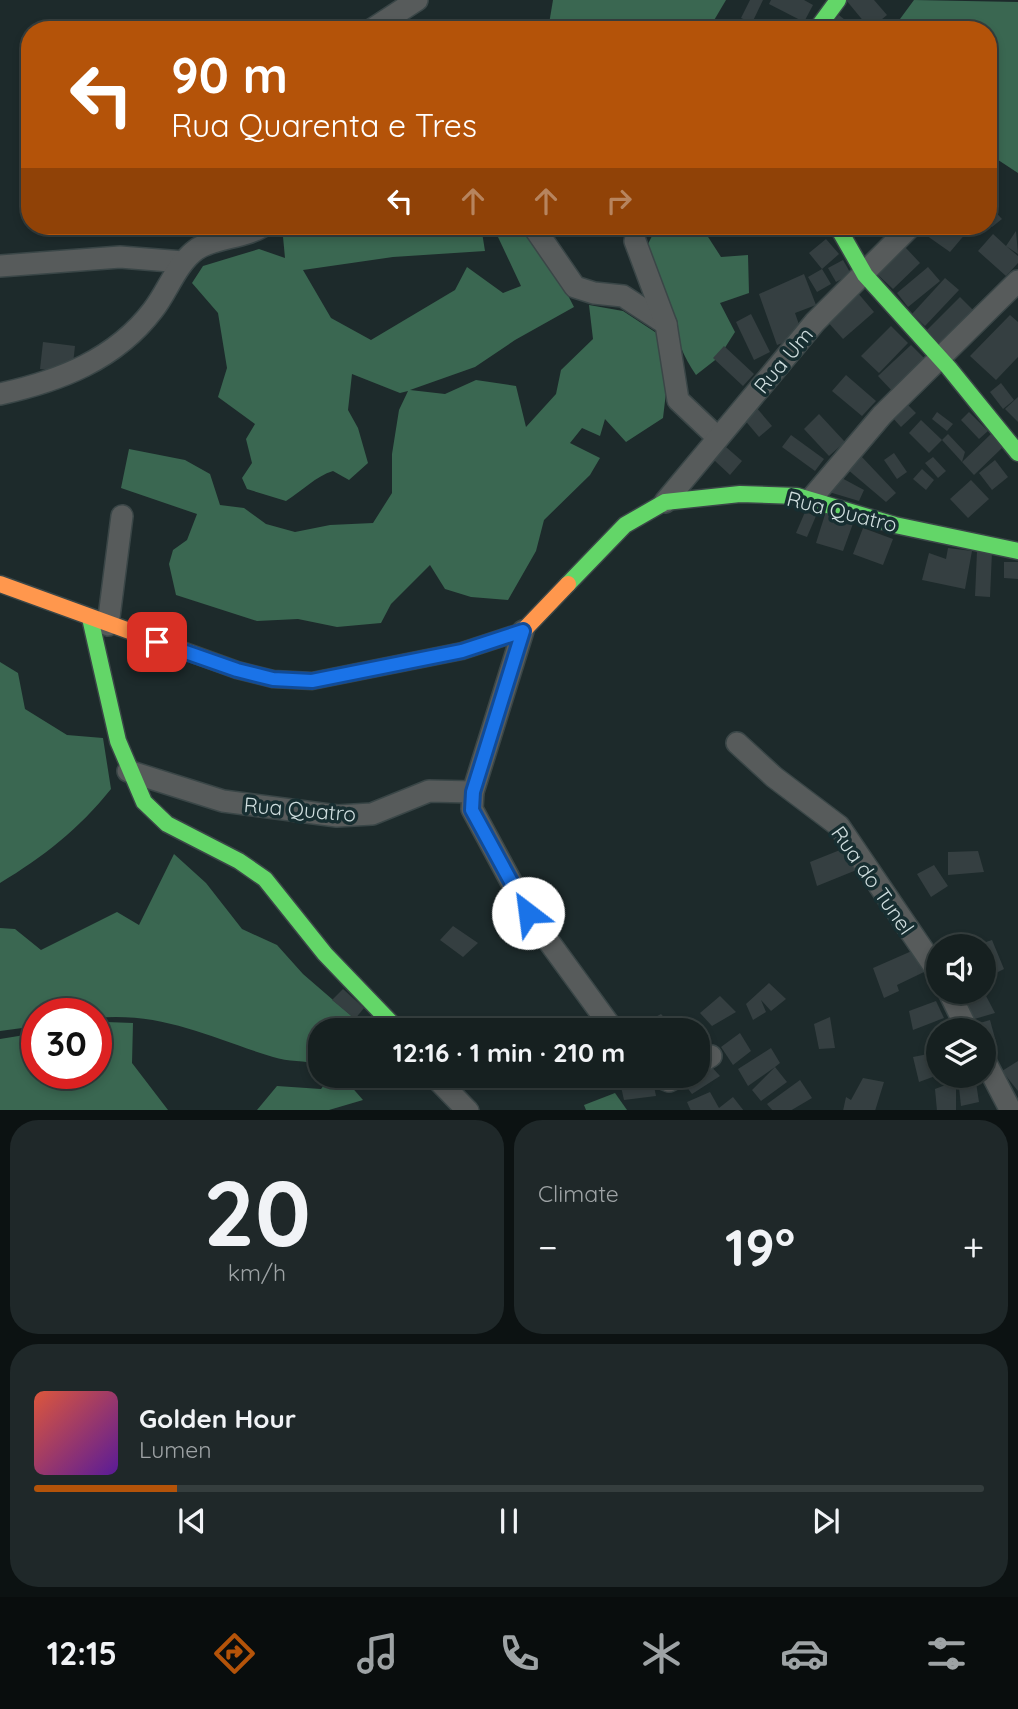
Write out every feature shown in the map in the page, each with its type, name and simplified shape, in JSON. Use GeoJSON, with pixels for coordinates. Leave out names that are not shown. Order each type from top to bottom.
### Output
{"type":"FeatureCollection","features":[{"type":"Feature","properties":{"kind":"street"},"geometry":{"type":"LineString","coordinates":[[385,21],[417,0]]}},
{"type":"Feature","properties":{"kind":"street"},"geometry":{"type":"LineString","coordinates":[[823,21],[838,0]]}},
{"type":"Feature","properties":{"kind":"street"},"geometry":{"type":"LineString","coordinates":[[0,394],[50,383],[75,373],[121,342],[155,309],[183,262],[199,248],[237,235]]}},
{"type":"Feature","properties":{"kind":"street"},"geometry":{"type":"LineString","coordinates":[[539,235],[575,287],[594,293],[623,296],[666,324]]}},
{"type":"Feature","properties":{"kind":"street"},"geometry":{"type":"LineString","coordinates":[[842,235],[864,275],[1018,453]]}},
{"type":"Feature","properties":{"kind":"street","name":"Rua Um"},"geometry":{"type":"LineString","coordinates":[[664,502],[815,322],[902,235]]}},
{"type":"Feature","properties":{"kind":"street"},"geometry":{"type":"LineString","coordinates":[[635,241],[666,324],[678,400],[717,438]]}},
{"type":"Feature","properties":{"kind":"street"},"geometry":{"type":"LineString","coordinates":[[0,266],[120,257],[183,262]]}},
{"type":"Feature","properties":{"kind":"street"},"geometry":{"type":"LineString","coordinates":[[811,499],[881,415],[1018,281]]}},
{"type":"Feature","properties":{"kind":"street","name":"Rua Quatro"},"geometry":{"type":"LineString","coordinates":[[664,502],[740,494],[811,499],[895,525],[1018,551]]}},
{"type":"Feature","properties":{"kind":"street"},"geometry":{"type":"LineString","coordinates":[[605,1018],[528,913],[477,824],[472,810],[473,792],[523,631],[625,525],[664,502]]}},
{"type":"Feature","properties":{"kind":"street"},"geometry":{"type":"LineString","coordinates":[[122,516],[99,622],[128,771],[143,800],[154,814],[195,841],[253,869],[272,885],[336,965],[387,1018]]}},
{"type":"Feature","properties":{"kind":"street"},"geometry":{"type":"LineString","coordinates":[[0,584],[237,670],[290,681],[329,678],[462,651],[523,631]]}},
{"type":"Feature","properties":{"kind":"street","name":"Rua do Tunel"},"geometry":{"type":"LineString","coordinates":[[737,743],[757,763],[839,826],[926,954]]}},
{"type":"Feature","properties":{"kind":"street","name":"Rua Quatro"},"geometry":{"type":"LineString","coordinates":[[128,771],[223,801],[337,816],[372,814],[429,791],[473,792]]}},
{"type":"Feature","properties":{"kind":"street"},"geometry":{"type":"LineString","coordinates":[[996,1082],[1010,1110]]}},
{"type":"Feature","properties":{"kind":"street"},"geometry":{"type":"LineString","coordinates":[[446,1088],[467,1110]]}},
{"type":"Feature","properties":{"kind":"green space"},"geometry":{"type":"Polygon","coordinates":[[[553,0],[726,0],[714,21],[550,21],[553,0]]]}},
{"type":"Feature","properties":{"kind":"green space"},"geometry":{"type":"Polygon","coordinates":[[[914,0],[1018,2],[1018,173],[997,159],[997,21],[896,21],[914,0]]]}},
{"type":"Feature","properties":{"kind":"green space"},"geometry":{"type":"Polygon","coordinates":[[[283,235],[482,235],[485,251],[393,257],[303,270],[331,318],[371,340],[455,290],[467,267],[503,293],[521,286],[498,237],[537,235],[574,307],[515,340],[475,367],[410,390],[445,394],[476,380],[516,386],[526,427],[556,394],[561,370],[593,339],[589,305],[623,311],[658,334],[667,384],[663,418],[626,442],[605,419],[600,436],[582,428],[570,443],[600,458],[590,475],[544,520],[536,551],[508,600],[471,597],[445,589],[430,565],[391,604],[381,623],[337,627],[298,619],[257,621],[176,595],[169,564],[173,550],[187,540],[197,514],[121,488],[129,449],[185,460],[210,474],[220,505],[244,508],[266,524],[295,532],[330,525],[373,523],[392,493],[392,454],[399,410],[408,391],[400,393],[352,374],[348,410],[358,428],[368,463],[349,480],[333,471],[327,473],[286,501],[247,489],[242,478],[252,463],[246,439],[255,424],[218,397],[227,368],[218,313],[192,283],[203,266],[259,249],[285,258],[283,235]]]}},
{"type":"Feature","properties":{"kind":"green space"},"geometry":{"type":"Polygon","coordinates":[[[652,235],[707,235],[721,257],[748,255],[749,293],[720,303],[735,332],[719,357],[696,375],[680,345],[647,246],[652,235]]]}},
{"type":"Feature","properties":{"kind":"green space"},"geometry":{"type":"Polygon","coordinates":[[[0,662],[18,673],[25,709],[67,735],[103,738],[111,789],[60,841],[0,883],[0,662]]]}},
{"type":"Feature","properties":{"kind":"green space"},"geometry":{"type":"Polygon","coordinates":[[[174,854],[206,883],[242,929],[277,945],[303,974],[354,1018],[308,1018],[308,1062],[279,1059],[165,1023],[112,1017],[112,998],[21,998],[21,1028],[0,1031],[0,928],[15,929],[41,950],[117,912],[139,925],[174,854]]]}},
{"type":"Feature","properties":{"kind":"green space"},"geometry":{"type":"Polygon","coordinates":[[[112,1022],[133,1023],[132,1063],[168,1110],[0,1110],[0,1039],[21,1036],[21,1089],[112,1089],[112,1022]]]}},
{"type":"Feature","properties":{"kind":"green space"},"geometry":{"type":"Polygon","coordinates":[[[277,1086],[352,1088],[363,1100],[329,1110],[257,1110],[277,1086]]]}},
{"type":"Feature","properties":{"kind":"green space"},"geometry":{"type":"Polygon","coordinates":[[[615,1093],[627,1110],[586,1110],[584,1105],[615,1093]]]}},
{"type":"Feature","properties":{"kind":"building"},"geometry":{"type":"Polygon","coordinates":[[[750,0],[763,0],[753,21],[741,18],[750,0]]]}},
{"type":"Feature","properties":{"kind":"building"},"geometry":{"type":"Polygon","coordinates":[[[771,0],[804,0],[813,5],[802,21],[769,4],[771,0]]]}},
{"type":"Feature","properties":{"kind":"building"},"geometry":{"type":"Polygon","coordinates":[[[846,0],[874,0],[887,15],[880,21],[863,21],[846,0]]]}},
{"type":"Feature","properties":{"kind":"building"},"geometry":{"type":"Polygon","coordinates":[[[839,15],[846,21],[834,21],[839,15]]]}},
{"type":"Feature","properties":{"kind":"building"},"geometry":{"type":"Polygon","coordinates":[[[1016,231],[1018,254],[1006,246],[1016,231]]]}},
{"type":"Feature","properties":{"kind":"building"},"geometry":{"type":"Polygon","coordinates":[[[882,235],[895,235],[888,241],[882,235]]]}},
{"type":"Feature","properties":{"kind":"building"},"geometry":{"type":"Polygon","coordinates":[[[926,235],[964,235],[950,252],[926,235]]]}},
{"type":"Feature","properties":{"kind":"building"},"geometry":{"type":"Polygon","coordinates":[[[994,235],[1018,256],[1018,263],[1006,276],[978,251],[994,235]]]}},
{"type":"Feature","properties":{"kind":"building"},"geometry":{"type":"Polygon","coordinates":[[[826,239],[839,254],[822,269],[809,253],[826,239]]]}},
{"type":"Feature","properties":{"kind":"building"},"geometry":{"type":"Polygon","coordinates":[[[905,247],[920,263],[893,289],[877,274],[905,247]]]}},
{"type":"Feature","properties":{"kind":"building"},"geometry":{"type":"Polygon","coordinates":[[[843,260],[851,274],[836,282],[828,268],[843,260]]]}},
{"type":"Feature","properties":{"kind":"building"},"geometry":{"type":"Polygon","coordinates":[[[928,267],[940,281],[908,307],[897,293],[928,267]]]}},
{"type":"Feature","properties":{"kind":"building"},"geometry":{"type":"Polygon","coordinates":[[[822,269],[831,284],[817,292],[808,277],[822,269]]]}},
{"type":"Feature","properties":{"kind":"building"},"geometry":{"type":"Polygon","coordinates":[[[804,274],[816,305],[795,313],[803,336],[777,345],[759,294],[804,274]]]}},
{"type":"Feature","properties":{"kind":"building"},"geometry":{"type":"Polygon","coordinates":[[[945,278],[959,290],[925,326],[912,314],[945,278]]]}},
{"type":"Feature","properties":{"kind":"building"},"geometry":{"type":"Polygon","coordinates":[[[857,292],[874,312],[843,339],[826,320],[857,292]]]}},
{"type":"Feature","properties":{"kind":"building"},"geometry":{"type":"Polygon","coordinates":[[[960,297],[976,313],[941,348],[925,332],[960,297]]]}},
{"type":"Feature","properties":{"kind":"building"},"geometry":{"type":"Polygon","coordinates":[[[751,314],[770,352],[754,360],[736,322],[751,314]]]}},
{"type":"Feature","properties":{"kind":"building"},"geometry":{"type":"Polygon","coordinates":[[[1010,315],[1018,322],[1018,357],[996,380],[970,356],[1010,315]]]}},
{"type":"Feature","properties":{"kind":"building"},"geometry":{"type":"Polygon","coordinates":[[[891,326],[908,343],[879,373],[861,356],[891,326]]]}},
{"type":"Feature","properties":{"kind":"building"},"geometry":{"type":"Polygon","coordinates":[[[43,342],[75,346],[72,373],[40,369],[43,342]]]}},
{"type":"Feature","properties":{"kind":"building"},"geometry":{"type":"Polygon","coordinates":[[[911,345],[927,361],[894,393],[878,376],[911,345]]]}},
{"type":"Feature","properties":{"kind":"building"},"geometry":{"type":"Polygon","coordinates":[[[724,346],[754,374],[743,386],[713,358],[724,346]]]}},
{"type":"Feature","properties":{"kind":"building"},"geometry":{"type":"Polygon","coordinates":[[[846,375],[876,401],[862,416],[832,391],[846,375]]]}},
{"type":"Feature","properties":{"kind":"building"},"geometry":{"type":"Polygon","coordinates":[[[1001,383],[1014,400],[1003,409],[990,392],[1001,383]]]}},
{"type":"Feature","properties":{"kind":"building"},"geometry":{"type":"Polygon","coordinates":[[[1018,397],[1018,422],[1005,409],[1018,397]]]}},
{"type":"Feature","properties":{"kind":"building"},"geometry":{"type":"Polygon","coordinates":[[[905,402],[916,413],[901,427],[891,416],[905,402]]]}},
{"type":"Feature","properties":{"kind":"building"},"geometry":{"type":"Polygon","coordinates":[[[756,407],[772,426],[759,437],[743,418],[756,407]]]}},
{"type":"Feature","properties":{"kind":"building"},"geometry":{"type":"Polygon","coordinates":[[[937,412],[953,424],[947,431],[932,419],[937,412]]]}},
{"type":"Feature","properties":{"kind":"building"},"geometry":{"type":"Polygon","coordinates":[[[969,412],[988,431],[979,439],[961,420],[969,412]]]}},
{"type":"Feature","properties":{"kind":"building"},"geometry":{"type":"Polygon","coordinates":[[[819,414],[845,442],[829,456],[804,429],[819,414]]]}},
{"type":"Feature","properties":{"kind":"building"},"geometry":{"type":"Polygon","coordinates":[[[921,420],[942,440],[929,453],[909,433],[921,420]]]}},
{"type":"Feature","properties":{"kind":"building"},"geometry":{"type":"Polygon","coordinates":[[[948,434],[965,452],[962,462],[942,440],[948,434]]]}},
{"type":"Feature","properties":{"kind":"building"},"geometry":{"type":"Polygon","coordinates":[[[991,434],[1003,447],[974,475],[962,462],[991,434]]]}},
{"type":"Feature","properties":{"kind":"building"},"geometry":{"type":"Polygon","coordinates":[[[791,435],[824,459],[815,471],[782,447],[791,435]]]}},
{"type":"Feature","properties":{"kind":"building"},"geometry":{"type":"Polygon","coordinates":[[[726,447],[742,461],[730,475],[714,460],[726,447]]]}},
{"type":"Feature","properties":{"kind":"building"},"geometry":{"type":"Polygon","coordinates":[[[894,453],[907,472],[897,479],[884,460],[894,453]]]}},
{"type":"Feature","properties":{"kind":"building"},"geometry":{"type":"Polygon","coordinates":[[[860,455],[896,493],[886,502],[847,469],[860,455]]]}},
{"type":"Feature","properties":{"kind":"building"},"geometry":{"type":"Polygon","coordinates":[[[933,457],[946,471],[938,478],[925,463],[933,457]]]}},
{"type":"Feature","properties":{"kind":"building"},"geometry":{"type":"Polygon","coordinates":[[[995,460],[1008,477],[992,490],[979,473],[995,460]]]}},
{"type":"Feature","properties":{"kind":"building"},"geometry":{"type":"Polygon","coordinates":[[[922,469],[934,480],[926,490],[913,479],[922,469]]]}},
{"type":"Feature","properties":{"kind":"building"},"geometry":{"type":"Polygon","coordinates":[[[838,476],[864,490],[859,501],[829,492],[838,476]]]}},
{"type":"Feature","properties":{"kind":"building"},"geometry":{"type":"Polygon","coordinates":[[[971,480],[989,499],[968,518],[950,499],[971,480]]]}},
{"type":"Feature","properties":{"kind":"building"},"geometry":{"type":"Polygon","coordinates":[[[827,508],[855,518],[843,551],[816,543],[827,508]]]}},
{"type":"Feature","properties":{"kind":"building"},"geometry":{"type":"Polygon","coordinates":[[[805,512],[816,516],[807,537],[796,533],[805,512]]]}},
{"type":"Feature","properties":{"kind":"building"},"geometry":{"type":"Polygon","coordinates":[[[863,528],[893,539],[883,565],[853,554],[863,528]]]}},
{"type":"Feature","properties":{"kind":"building"},"geometry":{"type":"Polygon","coordinates":[[[948,548],[972,551],[965,589],[922,580],[929,553],[946,559],[948,548]]]}},
{"type":"Feature","properties":{"kind":"building"},"geometry":{"type":"Polygon","coordinates":[[[977,551],[992,552],[990,597],[975,596],[977,551]]]}},
{"type":"Feature","properties":{"kind":"building"},"geometry":{"type":"Polygon","coordinates":[[[1004,562],[1018,562],[1018,579],[1004,578],[1004,562]]]}},
{"type":"Feature","properties":{"kind":"building"},"geometry":{"type":"Polygon","coordinates":[[[845,848],[859,869],[817,886],[810,862],[845,848]]]}},
{"type":"Feature","properties":{"kind":"building"},"geometry":{"type":"Polygon","coordinates":[[[978,851],[984,872],[948,875],[948,852],[978,851]]]}},
{"type":"Feature","properties":{"kind":"building"},"geometry":{"type":"Polygon","coordinates":[[[934,865],[948,886],[931,897],[917,874],[934,865]]]}},
{"type":"Feature","properties":{"kind":"building"},"geometry":{"type":"Polygon","coordinates":[[[453,926],[478,943],[463,957],[440,940],[453,926]]]}},
{"type":"Feature","properties":{"kind":"building"},"geometry":{"type":"Polygon","coordinates":[[[914,950],[924,972],[897,985],[899,991],[884,998],[873,968],[914,950]]]}},
{"type":"Feature","properties":{"kind":"building"},"geometry":{"type":"Polygon","coordinates":[[[996,950],[1004,969],[996,973],[996,950]]]}},
{"type":"Feature","properties":{"kind":"building"},"geometry":{"type":"Polygon","coordinates":[[[769,983],[786,999],[771,1011],[761,1000],[766,1012],[753,1020],[746,1004],[769,983]]]}},
{"type":"Feature","properties":{"kind":"building"},"geometry":{"type":"Polygon","coordinates":[[[343,989],[364,1008],[354,1018],[332,1000],[343,989]]]}},
{"type":"Feature","properties":{"kind":"building"},"geometry":{"type":"Polygon","coordinates":[[[720,996],[736,1012],[712,1026],[710,1018],[705,1018],[700,1013],[720,996]]]}},
{"type":"Feature","properties":{"kind":"building"},"geometry":{"type":"Polygon","coordinates":[[[928,1004],[937,1004],[944,1018],[926,1018],[926,1025],[913,1030],[909,1011],[928,1004]]]}},
{"type":"Feature","properties":{"kind":"building"},"geometry":{"type":"Polygon","coordinates":[[[965,1004],[990,1004],[995,1013],[978,1018],[970,1018],[965,1004]]]}},
{"type":"Feature","properties":{"kind":"building"},"geometry":{"type":"Polygon","coordinates":[[[830,1017],[835,1048],[819,1049],[814,1024],[830,1017]]]}},
{"type":"Feature","properties":{"kind":"building"},"geometry":{"type":"Polygon","coordinates":[[[740,1033],[751,1051],[733,1065],[721,1047],[740,1033]]]}},
{"type":"Feature","properties":{"kind":"building"},"geometry":{"type":"Polygon","coordinates":[[[771,1048],[780,1063],[748,1086],[738,1069],[771,1048]]]}},
{"type":"Feature","properties":{"kind":"building"},"geometry":{"type":"Polygon","coordinates":[[[926,1054],[926,1079],[919,1082],[913,1057],[926,1054]]]}},
{"type":"Feature","properties":{"kind":"building"},"geometry":{"type":"Polygon","coordinates":[[[1018,1061],[1018,1091],[1002,1071],[1018,1061]]]}},
{"type":"Feature","properties":{"kind":"building"},"geometry":{"type":"Polygon","coordinates":[[[710,1065],[720,1076],[710,1082],[710,1065]]]}},
{"type":"Feature","properties":{"kind":"building"},"geometry":{"type":"Polygon","coordinates":[[[775,1067],[787,1082],[761,1101],[752,1090],[775,1067]]]}},
{"type":"Feature","properties":{"kind":"building"},"geometry":{"type":"Polygon","coordinates":[[[863,1078],[884,1082],[875,1110],[843,1110],[846,1097],[851,1100],[863,1078]]]}},
{"type":"Feature","properties":{"kind":"building"},"geometry":{"type":"Polygon","coordinates":[[[800,1080],[812,1098],[792,1110],[772,1110],[767,1104],[800,1080]]]}},
{"type":"Feature","properties":{"kind":"building"},"geometry":{"type":"Polygon","coordinates":[[[621,1088],[654,1088],[656,1096],[624,1100],[621,1088]]]}},
{"type":"Feature","properties":{"kind":"building"},"geometry":{"type":"Polygon","coordinates":[[[688,1088],[701,1088],[692,1094],[688,1088]]]}},
{"type":"Feature","properties":{"kind":"building"},"geometry":{"type":"Polygon","coordinates":[[[956,1088],[956,1110],[937,1110],[935,1089],[956,1088]]]}},
{"type":"Feature","properties":{"kind":"building"},"geometry":{"type":"Polygon","coordinates":[[[959,1088],[977,1088],[979,1102],[961,1106],[959,1088]]]}},
{"type":"Feature","properties":{"kind":"building"},"geometry":{"type":"Polygon","coordinates":[[[710,1092],[719,1108],[733,1097],[743,1110],[691,1110],[687,1102],[710,1092]]]}},
{"type":"Feature","properties":{"kind":"traffic: fast"},"geometry":{"type":"LineString","coordinates":[[823,21],[838,0]]}},
{"type":"Feature","properties":{"kind":"traffic: fast"},"geometry":{"type":"LineString","coordinates":[[842,235],[865,275],[949,368],[1018,453]]}},
{"type":"Feature","properties":{"kind":"traffic: fast"},"geometry":{"type":"LineString","coordinates":[[568,584],[625,525],[665,502],[740,494],[797,496],[895,525],[1018,551]]}},
{"type":"Feature","properties":{"kind":"traffic: fast"},"geometry":{"type":"LineString","coordinates":[[90,618],[118,741],[144,802],[167,824],[239,861],[265,879],[325,954],[387,1018]]}},
{"type":"Feature","properties":{"kind":"traffic: slow"},"geometry":{"type":"LineString","coordinates":[[0,584],[237,670],[273,679],[312,681],[462,651],[523,631],[568,584]]}},
{"type":"Feature","properties":{"kind":"route"},"geometry":{"type":"LineString","coordinates":[[157,642],[237,670],[273,679],[312,681],[462,651],[523,631],[473,792],[472,810],[477,824],[528,913]]}}]}
